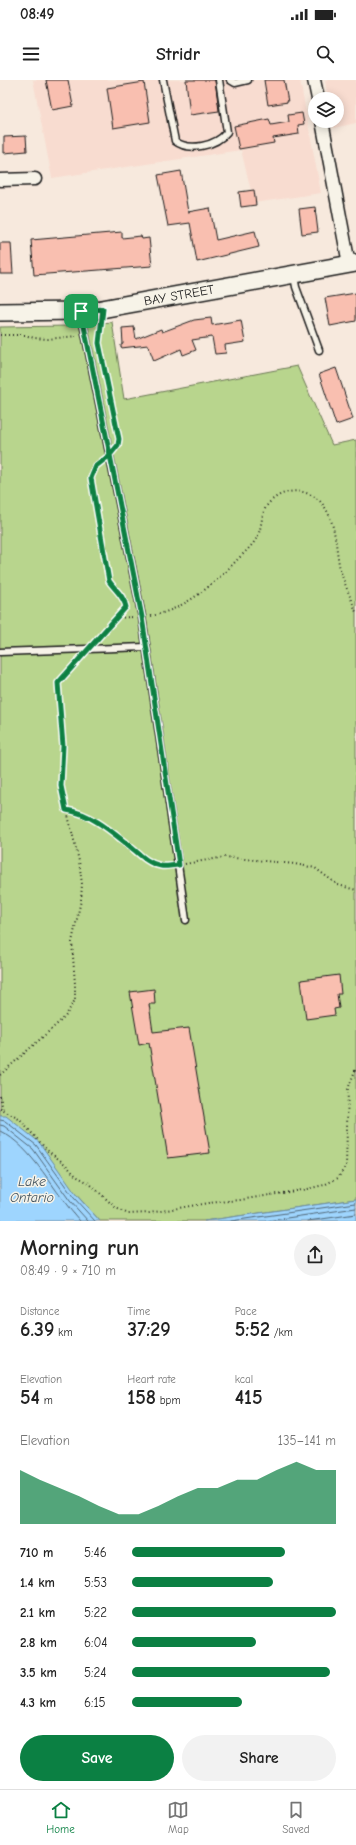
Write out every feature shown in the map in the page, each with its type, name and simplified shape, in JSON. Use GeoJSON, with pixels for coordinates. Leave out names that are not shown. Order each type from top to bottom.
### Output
{"type":"FeatureCollection","features":[{"type":"Feature","properties":{"kind":"street"},"geometry":{"type":"LineString","coordinates":[[314,80],[317,92]]}},
{"type":"Feature","properties":{"kind":"street"},"geometry":{"type":"LineString","coordinates":[[324,128],[353,263]]}},
{"type":"Feature","properties":{"kind":"street"},"geometry":{"type":"LineString","coordinates":[[0,180],[35,179]]}},
{"type":"Feature","properties":{"kind":"street","name":"BAY STREET"},"geometry":{"type":"LineString","coordinates":[[0,312],[81,311],[103,309],[353,263]]}},
{"type":"Feature","properties":{"kind":"lane"},"geometry":{"type":"LineString","coordinates":[[163,80],[175,141],[180,145],[188,147],[216,142],[227,132],[219,80]]}},
{"type":"Feature","properties":{"kind":"lane"},"geometry":{"type":"LineString","coordinates":[[230,80],[235,83],[248,80]]}},
{"type":"Feature","properties":{"kind":"lane"},"geometry":{"type":"LineString","coordinates":[[294,274],[296,287],[319,350]]}},
{"type":"Feature","properties":{"kind":"lane"},"geometry":{"type":"LineString","coordinates":[[81,311],[84,335],[110,455],[142,617],[186,920]]}},
{"type":"Feature","properties":{"kind":"lane"},"geometry":{"type":"LineString","coordinates":[[0,652],[146,647]]}},
{"type":"Feature","properties":{"kind":"path"},"geometry":{"type":"LineString","coordinates":[[0,1075],[65,1017],[75,1000],[72,942],[81,900],[82,884],[79,861],[61,786],[63,746],[58,683],[126,607],[124,598],[116,591],[109,581],[91,478],[96,466],[110,455],[118,445],[119,439],[99,343],[99,333],[102,328],[103,309]]}},
{"type":"Feature","properties":{"kind":"path"},"geometry":{"type":"LineString","coordinates":[[0,336],[25,335],[34,338],[48,339],[99,333]]}},
{"type":"Feature","properties":{"kind":"path"},"geometry":{"type":"LineString","coordinates":[[115,618],[142,617],[164,613],[188,601],[215,583],[258,537],[262,516],[268,505],[278,496],[294,490],[309,493],[323,504],[328,513],[333,529],[341,572],[356,612]]}},
{"type":"Feature","properties":{"kind":"path"},"geometry":{"type":"LineString","coordinates":[[66,810],[80,813],[107,828],[148,862],[160,866],[179,865],[225,857],[296,864],[315,868],[338,885],[356,890]]}},
{"type":"Feature","properties":{"kind":"path"},"geometry":{"type":"LineString","coordinates":[[0,1096],[1,1109],[19,1119],[48,1151],[65,1164],[76,1176],[89,1183],[116,1208],[128,1214],[149,1213],[208,1202],[240,1200],[307,1189],[324,1185],[338,1178],[346,1166],[348,1089],[356,1068]]}},
{"type":"Feature","properties":{"kind":"shaded area"},"geometry":{"type":"Polygon","coordinates":[[[33,80],[300,80],[321,193],[254,203],[241,150],[52,178],[33,80]]]}},
{"type":"Feature","properties":{"kind":"shaded area"},"geometry":{"type":"Polygon","coordinates":[[[325,80],[356,80],[356,123],[344,126],[344,92],[327,92],[325,80]]]}},
{"type":"Feature","properties":{"kind":"green space"},"geometry":{"type":"Polygon","coordinates":[[[112,322],[124,399],[297,366],[332,445],[356,440],[356,1199],[204,1221],[100,1221],[6,1117],[0,1116],[0,327],[70,326],[112,322]]]}},
{"type":"Feature","properties":{"kind":"water","name":"Lake Ontario"},"geometry":{"type":"Polygon","coordinates":[[[0,1116],[6,1116],[39,1142],[77,1196],[100,1221],[0,1221],[0,1116]]]}},
{"type":"Feature","properties":{"kind":"water"},"geometry":{"type":"Polygon","coordinates":[[[356,1199],[356,1221],[204,1221],[356,1199]]]}},
{"type":"Feature","properties":{"kind":"building"},"geometry":{"type":"Polygon","coordinates":[[[46,80],[68,80],[73,106],[52,110],[46,80]]]}},
{"type":"Feature","properties":{"kind":"building"},"geometry":{"type":"Polygon","coordinates":[[[186,80],[215,80],[219,111],[190,115],[186,80]]]}},
{"type":"Feature","properties":{"kind":"building"},"geometry":{"type":"Polygon","coordinates":[[[264,80],[284,80],[288,102],[268,105],[264,80]]]}},
{"type":"Feature","properties":{"kind":"building"},"geometry":{"type":"Polygon","coordinates":[[[144,82],[150,122],[113,128],[107,88],[144,82]]]}},
{"type":"Feature","properties":{"kind":"building"},"geometry":{"type":"Polygon","coordinates":[[[302,113],[304,124],[298,125],[299,134],[273,138],[274,143],[239,149],[234,126],[269,119],[271,125],[289,122],[288,115],[302,113]]]}},
{"type":"Feature","properties":{"kind":"building"},"geometry":{"type":"Polygon","coordinates":[[[26,136],[27,151],[4,153],[4,137],[26,136]]]}},
{"type":"Feature","properties":{"kind":"building"},"geometry":{"type":"Polygon","coordinates":[[[181,171],[188,212],[210,208],[216,240],[255,231],[259,247],[197,262],[190,223],[168,226],[158,175],[181,171]]]}},
{"type":"Feature","properties":{"kind":"building"},"geometry":{"type":"Polygon","coordinates":[[[254,190],[256,205],[241,207],[239,192],[254,190]]]}},
{"type":"Feature","properties":{"kind":"building"},"geometry":{"type":"Polygon","coordinates":[[[315,207],[318,232],[302,234],[299,209],[315,207]]]}},
{"type":"Feature","properties":{"kind":"building"},"geometry":{"type":"Polygon","coordinates":[[[122,232],[122,238],[141,236],[142,239],[149,238],[152,266],[34,275],[31,240],[122,232]]]}},
{"type":"Feature","properties":{"kind":"building"},"geometry":{"type":"Polygon","coordinates":[[[0,243],[11,243],[13,274],[0,274],[0,243]]]}},
{"type":"Feature","properties":{"kind":"building"},"geometry":{"type":"Polygon","coordinates":[[[356,293],[356,321],[330,326],[325,298],[356,293]]]}},
{"type":"Feature","properties":{"kind":"building"},"geometry":{"type":"Polygon","coordinates":[[[211,318],[212,325],[241,320],[245,342],[225,345],[226,353],[215,354],[212,337],[192,340],[196,350],[183,355],[181,349],[154,361],[148,345],[121,348],[121,345],[123,344],[122,328],[134,327],[136,339],[161,329],[162,332],[194,320],[211,318]]]}},
{"type":"Feature","properties":{"kind":"building"},"geometry":{"type":"Polygon","coordinates":[[[336,368],[353,419],[336,425],[319,374],[336,368]]]}},
{"type":"Feature","properties":{"kind":"building"},"geometry":{"type":"Polygon","coordinates":[[[339,975],[341,994],[337,994],[339,1008],[334,1009],[335,1015],[306,1019],[301,980],[339,975]]]}},
{"type":"Feature","properties":{"kind":"building"},"geometry":{"type":"Polygon","coordinates":[[[154,989],[155,1004],[149,1004],[153,1032],[189,1028],[210,1153],[168,1158],[149,1043],[139,1045],[130,992],[154,989]]]}},
{"type":"Feature","properties":{"kind":"route"},"geometry":{"type":"LineString","coordinates":[[81,311],[103,309],[103,321],[102,328],[99,333],[99,343],[119,439],[118,445],[110,455],[142,617],[179,865],[160,866],[148,862],[107,828],[86,815],[75,811],[66,810],[61,786],[63,746],[62,722],[58,702],[58,683],[126,607],[124,598],[116,591],[109,581],[91,478],[96,466],[110,455],[81,311]]}}]}
